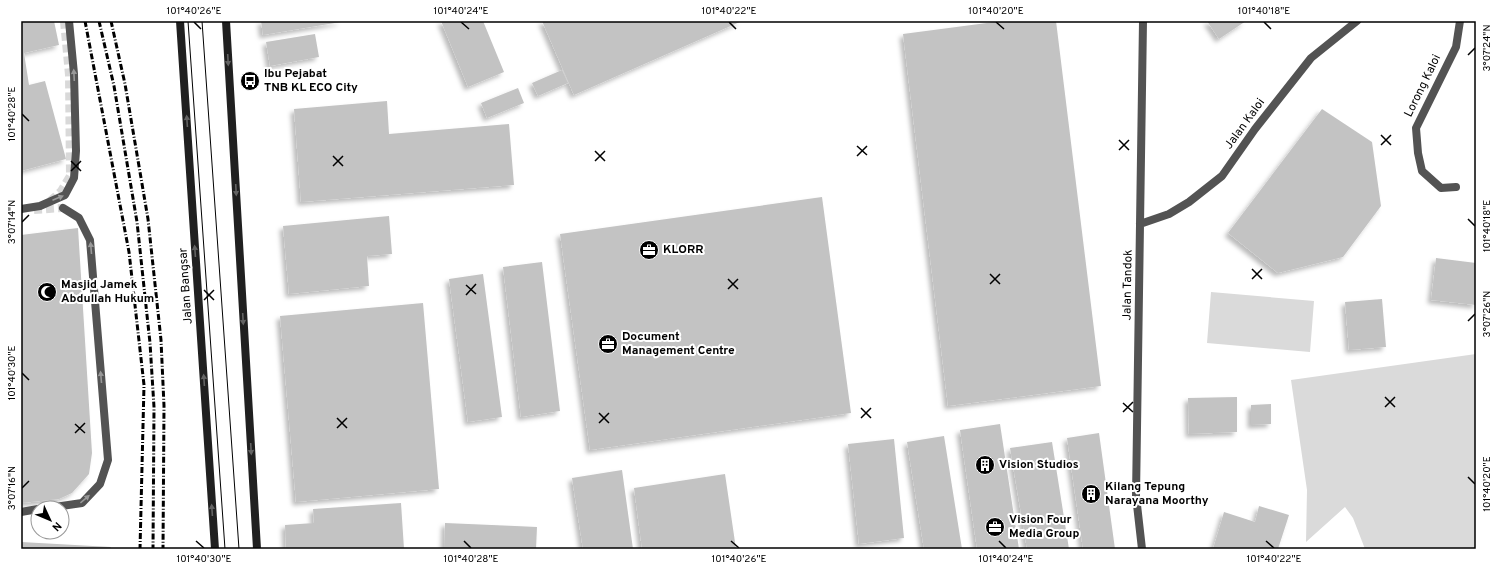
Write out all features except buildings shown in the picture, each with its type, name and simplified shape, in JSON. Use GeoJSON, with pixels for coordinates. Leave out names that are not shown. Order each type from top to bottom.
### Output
{"type":"FeatureCollection","features":[{"type":"Feature","properties":{"kind":"main road","name":"Jalan Bangsar"},"geometry":{"type":"LineString","coordinates":[[180,21],[215,549]]}},
{"type":"Feature","properties":{"kind":"main road"},"geometry":{"type":"LineString","coordinates":[[226,21],[257,549]]}},
{"type":"Feature","properties":{"kind":"street"},"geometry":{"type":"LineString","coordinates":[[21,209],[40,206],[65,195],[74,178],[76,151],[74,74],[68,21]]}},
{"type":"Feature","properties":{"kind":"street","name":"Jalan Tandok"},"geometry":{"type":"LineString","coordinates":[[1142,549],[1136,496],[1144,21]]}},
{"type":"Feature","properties":{"kind":"street","name":"Jalan Kaloi"},"geometry":{"type":"LineString","coordinates":[[1140,224],[1169,214],[1189,202],[1222,176],[1255,128],[1311,58],[1357,21]]}},
{"type":"Feature","properties":{"kind":"street","name":"Lorong Kaloi"},"geometry":{"type":"LineString","coordinates":[[1456,187],[1441,188],[1422,171],[1418,153],[1416,128],[1456,47],[1460,21]]}},
{"type":"Feature","properties":{"kind":"street"},"geometry":{"type":"LineString","coordinates":[[63,208],[79,218],[90,240],[108,460],[100,484],[82,503],[70,505]]}},
{"type":"Feature","properties":{"kind":"shaded area"},"geometry":{"type":"Polygon","coordinates":[[[1211,292],[1314,301],[1310,352],[1207,343],[1211,292]]]}},
{"type":"Feature","properties":{"kind":"shaded area"},"geometry":{"type":"Polygon","coordinates":[[[1476,354],[1476,549],[1365,549],[1353,518],[1345,507],[1306,542],[1307,490],[1291,380],[1476,354]]]}},
{"type":"Feature","properties":{"kind":"tunnel"},"geometry":{"type":"LineString","coordinates":[[50,201],[61,191],[70,176],[69,75],[64,21]]}},
{"type":"Feature","properties":{"kind":"tunnel"},"geometry":{"type":"LineString","coordinates":[[34,210],[63,208]]}},
{"type":"Feature","properties":{"kind":"tram line"},"geometry":{"type":"LineString","coordinates":[[188,21],[225,549]]}},
{"type":"Feature","properties":{"kind":"tram line"},"geometry":{"type":"LineString","coordinates":[[202,21],[239,549]]}},
{"type":"Feature","properties":{"kind":"railway"},"geometry":{"type":"LineString","coordinates":[[85,21],[129,252],[144,385],[140,549]]}},
{"type":"Feature","properties":{"kind":"railway"},"geometry":{"type":"LineString","coordinates":[[99,21],[114,86],[137,222],[150,343],[154,407],[153,549]]}},
{"type":"Feature","properties":{"kind":"railway"},"geometry":{"type":"LineString","coordinates":[[111,21],[125,84],[148,219],[161,340],[164,406],[163,549]]}},
{"type":"Feature","properties":{"kind":"place","name":"Ibu Pejabat TNB KL ECO City"},"geometry":{"type":"Point","coordinates":[250,81]}},
{"type":"Feature","properties":{"kind":"place","name":"KLORR"},"geometry":{"type":"Point","coordinates":[649,250]}},
{"type":"Feature","properties":{"kind":"place","name":"Masjid Jamek Abdullah Hukum"},"geometry":{"type":"Point","coordinates":[47,292]}},
{"type":"Feature","properties":{"kind":"place","name":"Document Management Centre"},"geometry":{"type":"Point","coordinates":[608,344]}},
{"type":"Feature","properties":{"kind":"place","name":"Vision Studios"},"geometry":{"type":"Point","coordinates":[985,465]}},
{"type":"Feature","properties":{"kind":"place","name":"Kilang Tepung Narayana Moorthy"},"geometry":{"type":"Point","coordinates":[1091,494]}},
{"type":"Feature","properties":{"kind":"place","name":"Vision Four Media Group"},"geometry":{"type":"Point","coordinates":[995,527]}}]}
